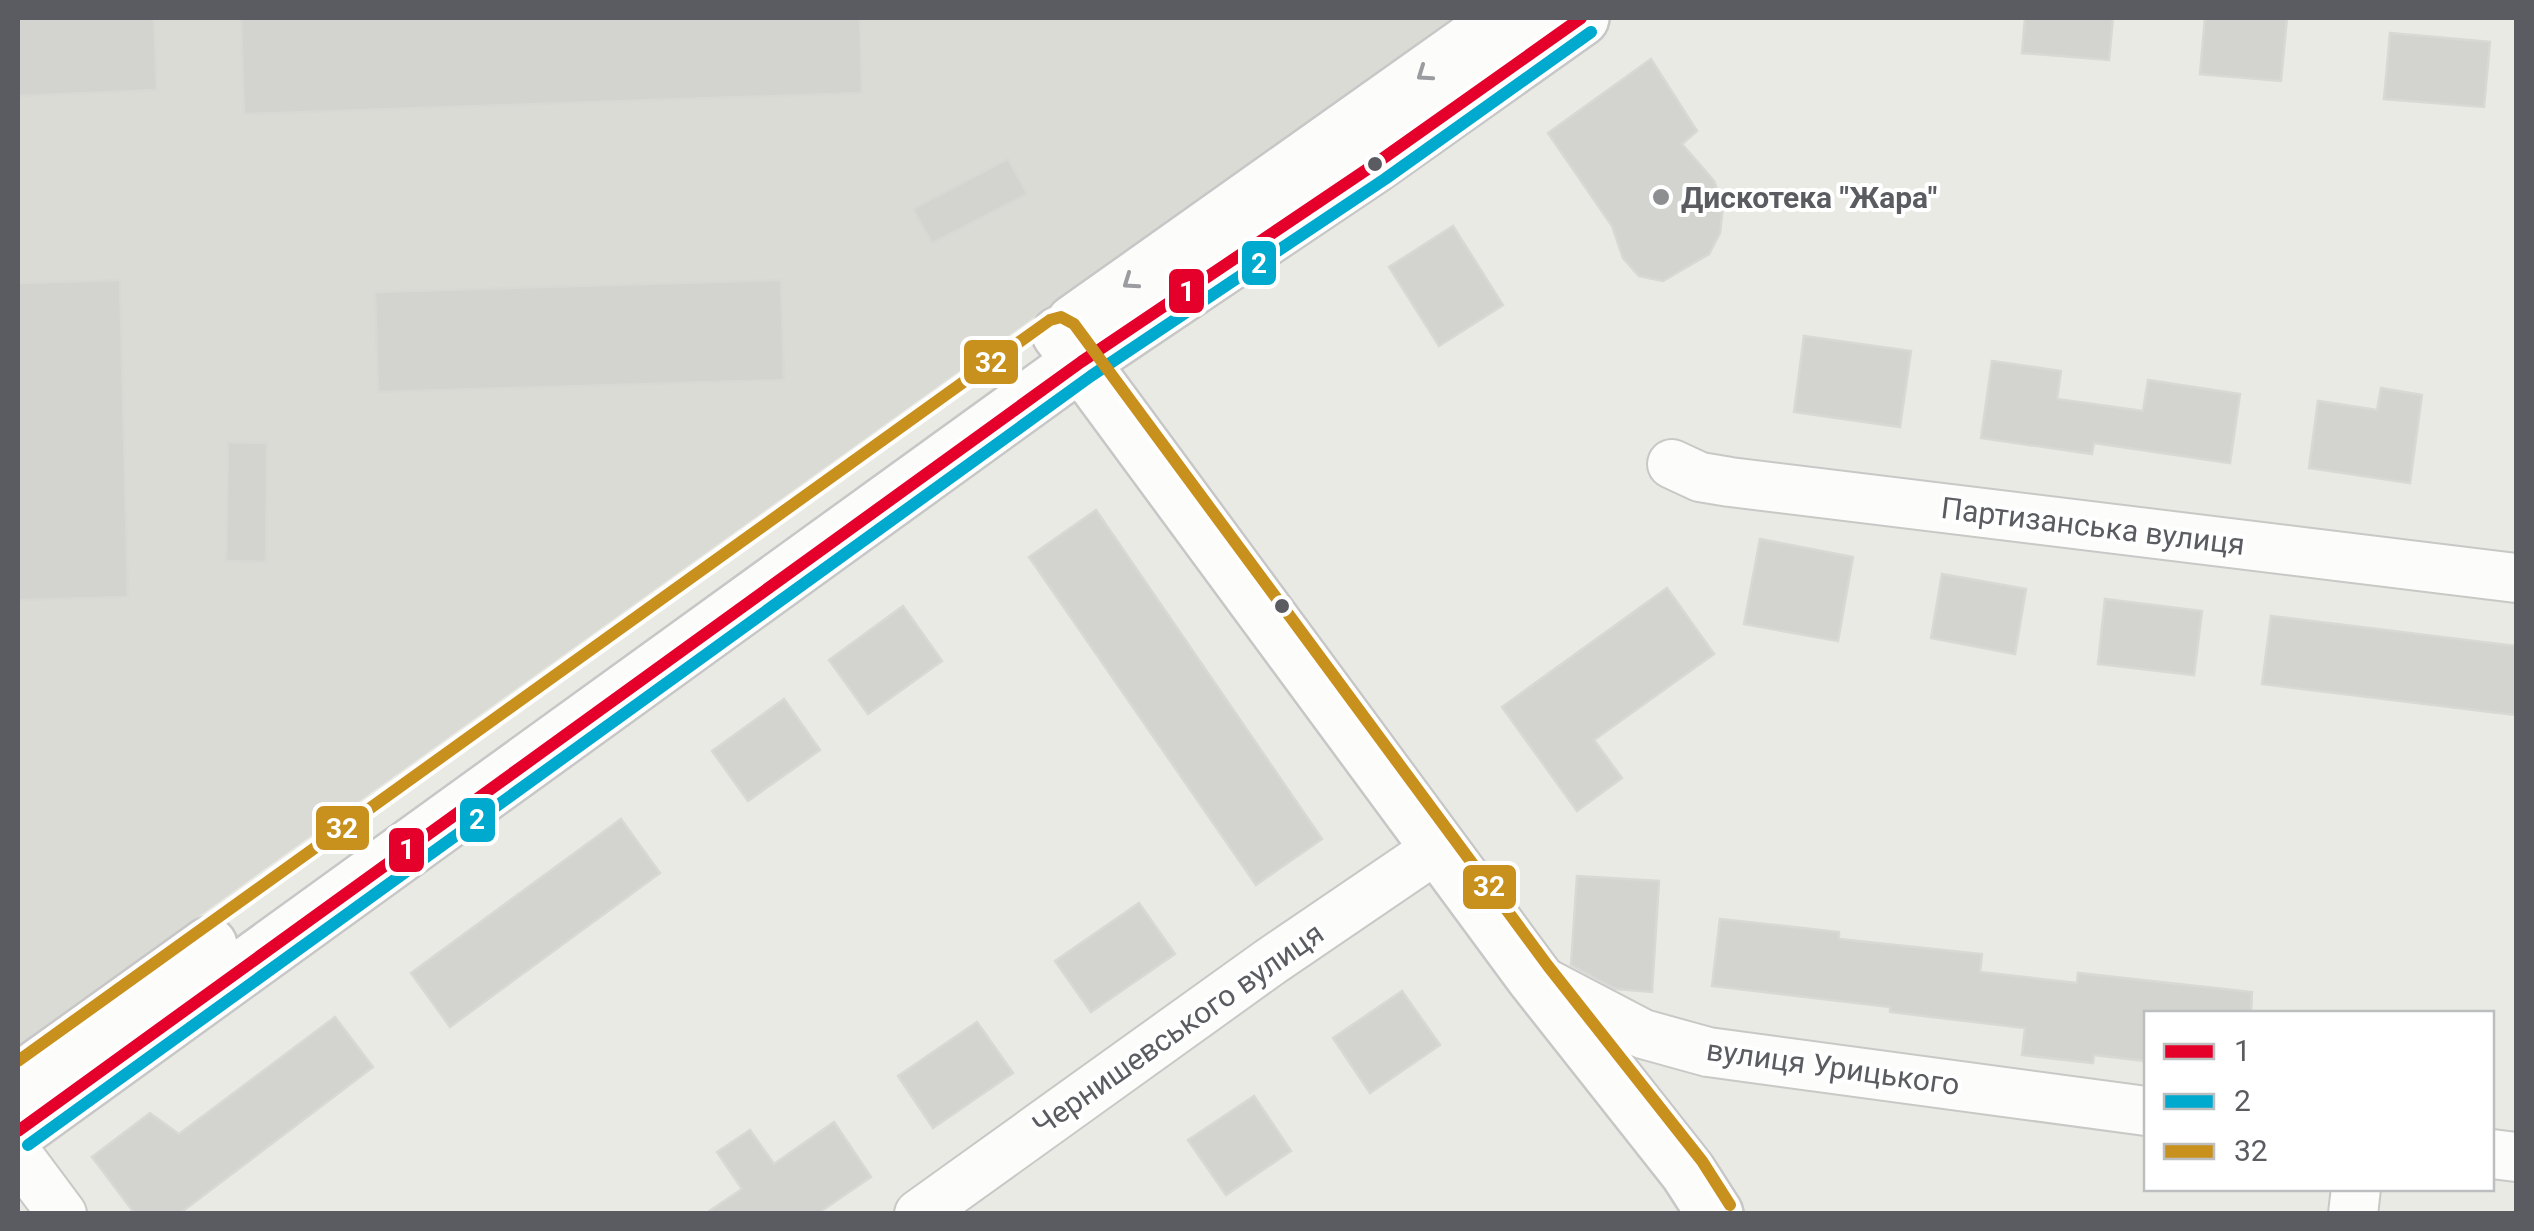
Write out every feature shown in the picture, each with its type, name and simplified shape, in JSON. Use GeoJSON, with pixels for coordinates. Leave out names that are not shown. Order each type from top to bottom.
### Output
{"type":"FeatureCollection","features":[{"type":"Feature","properties":{"kind":"main road"},"geometry":{"type":"LineString","coordinates":[[18,1130],[1070,348],[1504,18]]}},
{"type":"Feature","properties":{"kind":"main road"},"geometry":{"type":"LineString","coordinates":[[18,1082],[1070,348],[1376,164],[1581,18]]}},
{"type":"Feature","properties":{"kind":"main road"},"geometry":{"type":"LineString","coordinates":[[1070,348],[1534,977],[1688,1172],[1716,1214]]}},
{"type":"Feature","properties":{"kind":"street","name":"Партизанська вулиця"},"geometry":{"type":"LineString","coordinates":[[1672,464],[1700,477],[1730,482],[2516,578]]}},
{"type":"Feature","properties":{"kind":"street","name":"Чернишевського вулиця"},"geometry":{"type":"LineString","coordinates":[[919,1214],[1439,847]]}},
{"type":"Feature","properties":{"kind":"street","name":"вулиця Урицького"},"geometry":{"type":"LineString","coordinates":[[1534,977],[1643,1034],[1708,1052],[2144,1110]]}},
{"type":"Feature","properties":{"kind":"street"},"geometry":{"type":"LineString","coordinates":[[18,1155],[62,1214]]}},
{"type":"Feature","properties":{"kind":"shaded area"},"geometry":{"type":"Polygon","coordinates":[[[18,18],[1452,18],[18,1046],[18,18]]]}},
{"type":"Feature","properties":{"kind":"building"},"geometry":{"type":"Polygon","coordinates":[[[18,18],[154,18],[157,90],[18,96],[18,18]]]}},
{"type":"Feature","properties":{"kind":"building"},"geometry":{"type":"Polygon","coordinates":[[[241,18],[860,18],[862,93],[244,114],[241,18]]]}},
{"type":"Feature","properties":{"kind":"building"},"geometry":{"type":"Polygon","coordinates":[[[2025,18],[2113,18],[2109,60],[2022,53],[2025,18]]]}},
{"type":"Feature","properties":{"kind":"building"},"geometry":{"type":"Polygon","coordinates":[[[2205,18],[2287,18],[2281,81],[2200,74],[2205,18]]]}},
{"type":"Feature","properties":{"kind":"building"},"geometry":{"type":"Polygon","coordinates":[[[2390,33],[2490,42],[2484,107],[2384,99],[2390,33]]]}},
{"type":"Feature","properties":{"kind":"building"},"geometry":{"type":"Polygon","coordinates":[[[1651,59],[1697,131],[1682,144],[1714,181],[1723,206],[1720,233],[1709,254],[1663,281],[1639,276],[1623,258],[1612,226],[1548,133],[1651,59]]]}},
{"type":"Feature","properties":{"kind":"building"},"geometry":{"type":"Polygon","coordinates":[[[1008,159],[1027,194],[932,243],[913,209],[1008,159]]]}},
{"type":"Feature","properties":{"kind":"building"},"geometry":{"type":"Polygon","coordinates":[[[1453,226],[1503,305],[1439,346],[1389,267],[1453,226]]]}},
{"type":"Feature","properties":{"kind":"building"},"geometry":{"type":"Polygon","coordinates":[[[120,280],[128,597],[18,600],[18,283],[120,280]]]}},
{"type":"Feature","properties":{"kind":"building"},"geometry":{"type":"Polygon","coordinates":[[[781,280],[784,380],[378,392],[375,292],[781,280]]]}},
{"type":"Feature","properties":{"kind":"building"},"geometry":{"type":"Polygon","coordinates":[[[1804,336],[1911,351],[1900,427],[1794,412],[1804,336]]]}},
{"type":"Feature","properties":{"kind":"building"},"geometry":{"type":"Polygon","coordinates":[[[1992,361],[2061,371],[2057,399],[2143,411],[2148,380],[2240,394],[2230,463],[2094,443],[2092,454],[1981,438],[1992,361]]]}},
{"type":"Feature","properties":{"kind":"building"},"geometry":{"type":"Polygon","coordinates":[[[2381,388],[2422,395],[2410,483],[2309,468],[2318,401],[2377,410],[2381,388]]]}},
{"type":"Feature","properties":{"kind":"building"},"geometry":{"type":"Polygon","coordinates":[[[228,442],[267,443],[266,562],[226,561],[228,442]]]}},
{"type":"Feature","properties":{"kind":"building"},"geometry":{"type":"Polygon","coordinates":[[[1096,510],[1322,839],[1256,885],[1029,557],[1096,510]]]}},
{"type":"Feature","properties":{"kind":"building"},"geometry":{"type":"Polygon","coordinates":[[[1760,539],[1853,557],[1838,641],[1744,624],[1760,539]]]}},
{"type":"Feature","properties":{"kind":"building"},"geometry":{"type":"Polygon","coordinates":[[[1942,574],[2026,589],[2015,654],[1931,638],[1942,574]]]}},
{"type":"Feature","properties":{"kind":"building"},"geometry":{"type":"Polygon","coordinates":[[[1667,588],[1714,654],[1594,740],[1622,778],[1577,811],[1502,707],[1667,588]]]}},
{"type":"Feature","properties":{"kind":"building"},"geometry":{"type":"Polygon","coordinates":[[[2105,599],[2202,611],[2194,675],[2098,664],[2105,599]]]}},
{"type":"Feature","properties":{"kind":"building"},"geometry":{"type":"Polygon","coordinates":[[[903,606],[942,661],[868,714],[829,660],[903,606]]]}},
{"type":"Feature","properties":{"kind":"building"},"geometry":{"type":"Polygon","coordinates":[[[2271,616],[2516,646],[2516,715],[2262,684],[2271,616]]]}},
{"type":"Feature","properties":{"kind":"building"},"geometry":{"type":"Polygon","coordinates":[[[784,699],[820,750],[748,801],[712,751],[784,699]]]}},
{"type":"Feature","properties":{"kind":"building"},"geometry":{"type":"Polygon","coordinates":[[[621,819],[660,873],[450,1027],[411,973],[621,819]]]}},
{"type":"Feature","properties":{"kind":"building"},"geometry":{"type":"Polygon","coordinates":[[[1577,876],[1659,881],[1652,992],[1616,989],[1571,965],[1577,876]]]}},
{"type":"Feature","properties":{"kind":"building"},"geometry":{"type":"Polygon","coordinates":[[[1139,903],[1175,954],[1091,1012],[1055,961],[1139,903]]]}},
{"type":"Feature","properties":{"kind":"building"},"geometry":{"type":"Polygon","coordinates":[[[1720,919],[1839,932],[1839,939],[1982,954],[1980,972],[2077,983],[2078,973],[2252,992],[2251,1011],[2144,1011],[2144,1061],[2094,1055],[2093,1063],[2022,1055],[2025,1028],[1712,986],[1720,919]]]}},
{"type":"Feature","properties":{"kind":"building"},"geometry":{"type":"Polygon","coordinates":[[[1402,991],[1440,1045],[1370,1093],[1333,1038],[1402,991]]]}},
{"type":"Feature","properties":{"kind":"building"},"geometry":{"type":"Polygon","coordinates":[[[335,1017],[373,1067],[179,1214],[135,1214],[92,1157],[150,1113],[179,1134],[335,1017]]]}},
{"type":"Feature","properties":{"kind":"building"},"geometry":{"type":"Polygon","coordinates":[[[977,1022],[1013,1073],[933,1128],[898,1076],[977,1022]]]}},
{"type":"Feature","properties":{"kind":"building"},"geometry":{"type":"Polygon","coordinates":[[[1254,1096],[1291,1151],[1226,1195],[1188,1140],[1254,1096]]]}},
{"type":"Feature","properties":{"kind":"building"},"geometry":{"type":"Polygon","coordinates":[[[834,1122],[871,1177],[817,1214],[705,1214],[742,1189],[717,1152],[750,1130],[774,1164],[834,1122]]]}},
{"type":"Feature","properties":{"kind":"transit line","name":"1"},"geometry":{"type":"LineString","coordinates":[[18,1131],[1081,362],[1375,164],[1581,18]]}},
{"type":"Feature","properties":{"kind":"transit line","name":"2"},"geometry":{"type":"LineString","coordinates":[[28,1145],[1091,376],[1385,179],[1591,32]]}},
{"type":"Feature","properties":{"kind":"transit line","name":"32"},"geometry":{"type":"LineString","coordinates":[[18,1061],[1050,320],[1061,317],[1074,324],[1548,966],[1702,1161],[1730,1205]]}},
{"type":"Feature","properties":{"kind":"place","name":"Дискотека \"Жара\""},"geometry":{"type":"Point","coordinates":[1661,197]}}]}
